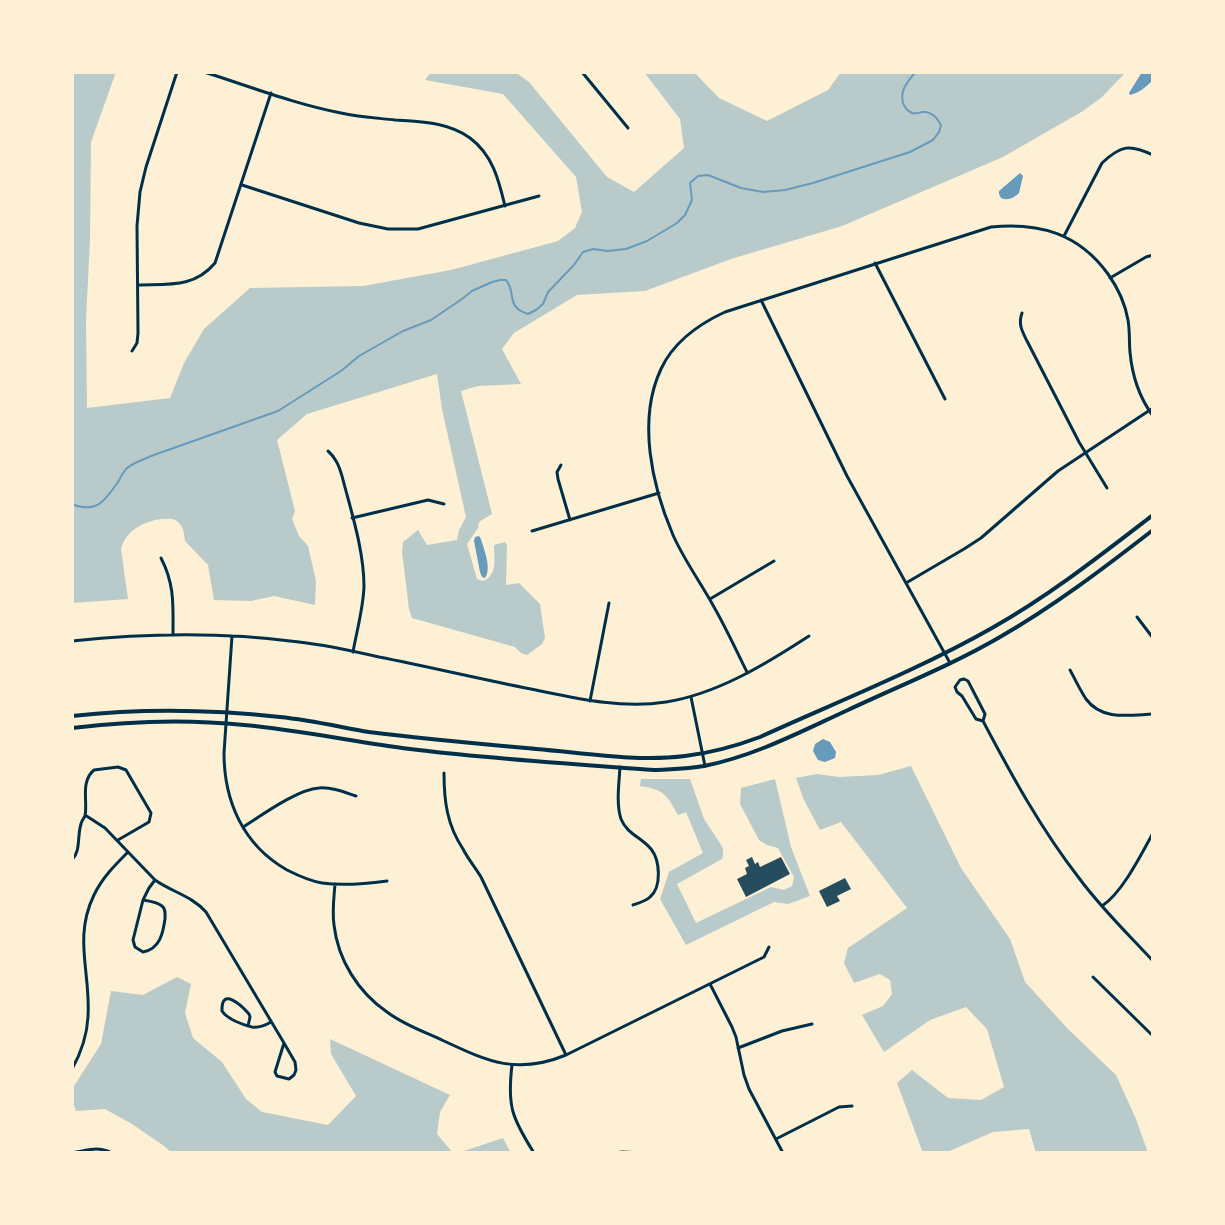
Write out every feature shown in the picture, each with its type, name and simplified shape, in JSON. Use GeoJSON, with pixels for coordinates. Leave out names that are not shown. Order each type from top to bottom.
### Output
{"type":"FeatureCollection","features":[{"type":"Feature","properties":{"kind":"main road"},"geometry":{"type":"LineString","coordinates":[[72,716],[145,710],[201,710],[283,717],[367,731],[482,745],[635,757],[703,754],[760,737],[945,653],[994,627],[1029,606],[1153,515]]}},
{"type":"Feature","properties":{"kind":"main road"},"geometry":{"type":"LineString","coordinates":[[72,728],[160,722],[226,724],[288,730],[412,749],[620,768],[654,770],[705,766],[764,748],[950,663],[999,638],[1075,588],[1153,530]]}},
{"type":"Feature","properties":{"kind":"street"},"geometry":{"type":"LineString","coordinates":[[132,351],[137,343],[138,333],[137,226],[140,192],[146,166],[177,72]]}},
{"type":"Feature","properties":{"kind":"street"},"geometry":{"type":"LineString","coordinates":[[204,72],[318,108],[373,118],[433,123],[454,129],[471,139],[488,157],[505,206]]}},
{"type":"Feature","properties":{"kind":"street"},"geometry":{"type":"LineString","coordinates":[[582,72],[628,128]]}},
{"type":"Feature","properties":{"kind":"street"},"geometry":{"type":"LineString","coordinates":[[138,285],[184,283],[197,278],[212,267],[217,259],[271,93]]}},
{"type":"Feature","properties":{"kind":"street"},"geometry":{"type":"LineString","coordinates":[[1064,236],[1102,163],[1108,157],[1115,152],[1132,147],[1153,155]]}},
{"type":"Feature","properties":{"kind":"street"},"geometry":{"type":"LineString","coordinates":[[242,185],[359,223],[409,230],[428,228],[539,196]]}},
{"type":"Feature","properties":{"kind":"street"},"geometry":{"type":"LineString","coordinates":[[747,672],[710,599],[674,537],[659,494],[651,450],[650,419],[655,389],[662,368],[680,343],[702,324],[725,312],[991,227],[1030,226],[1064,236],[1082,247],[1110,278],[1126,309],[1130,331],[1131,363],[1138,389],[1153,416]]}},
{"type":"Feature","properties":{"kind":"street"},"geometry":{"type":"LineString","coordinates":[[1110,278],[1153,255]]}},
{"type":"Feature","properties":{"kind":"street"},"geometry":{"type":"LineString","coordinates":[[875,263],[945,399]]}},
{"type":"Feature","properties":{"kind":"street"},"geometry":{"type":"LineString","coordinates":[[761,300],[848,476],[950,663]]}},
{"type":"Feature","properties":{"kind":"street"},"geometry":{"type":"LineString","coordinates":[[1022,313],[1021,328],[1027,341],[1085,453],[1107,488]]}},
{"type":"Feature","properties":{"kind":"street"},"geometry":{"type":"LineString","coordinates":[[906,583],[981,538],[1058,471],[1151,410]]}},
{"type":"Feature","properties":{"kind":"street"},"geometry":{"type":"LineString","coordinates":[[328,452],[338,463],[361,556],[363,603],[353,652]]}},
{"type":"Feature","properties":{"kind":"street"},"geometry":{"type":"LineString","coordinates":[[561,465],[557,472],[570,520]]}},
{"type":"Feature","properties":{"kind":"street"},"geometry":{"type":"LineString","coordinates":[[532,531],[659,494]]}},
{"type":"Feature","properties":{"kind":"street"},"geometry":{"type":"LineString","coordinates":[[352,518],[428,500],[444,504]]}},
{"type":"Feature","properties":{"kind":"street"},"geometry":{"type":"LineString","coordinates":[[161,558],[170,579],[172,591],[173,635]]}},
{"type":"Feature","properties":{"kind":"street"},"geometry":{"type":"LineString","coordinates":[[710,599],[774,561]]}},
{"type":"Feature","properties":{"kind":"street"},"geometry":{"type":"LineString","coordinates":[[590,701],[609,603]]}},
{"type":"Feature","properties":{"kind":"street"},"geometry":{"type":"LineString","coordinates":[[1137,617],[1153,638]]}},
{"type":"Feature","properties":{"kind":"street"},"geometry":{"type":"LineString","coordinates":[[72,641],[173,635],[232,636],[301,642],[590,701],[646,704],[691,697],[710,690],[785,652],[809,636]]}},
{"type":"Feature","properties":{"kind":"street"},"geometry":{"type":"LineString","coordinates":[[232,636],[224,753],[226,783],[233,808],[243,827],[260,849],[281,866],[306,879],[335,884],[387,881]]}},
{"type":"Feature","properties":{"kind":"street"},"geometry":{"type":"LineString","coordinates":[[1070,670],[1086,698],[1096,709],[1116,715],[1153,714]]}},
{"type":"Feature","properties":{"kind":"street"},"geometry":{"type":"LineString","coordinates":[[983,721],[976,719],[957,692],[955,687],[959,681],[964,679],[968,681],[985,714],[983,721],[1020,791],[1043,828],[1102,906],[1153,961]]}},
{"type":"Feature","properties":{"kind":"street"},"geometry":{"type":"LineString","coordinates":[[691,697],[705,766]]}},
{"type":"Feature","properties":{"kind":"street"},"geometry":{"type":"LineString","coordinates":[[72,860],[77,854],[80,825],[85,815],[87,778],[94,770],[117,767],[126,770],[147,805],[151,817],[149,822],[118,840]]}},
{"type":"Feature","properties":{"kind":"street"},"geometry":{"type":"LineString","coordinates":[[620,768],[621,818],[628,831],[646,844],[656,858],[658,878],[652,896],[633,905]]}},
{"type":"Feature","properties":{"kind":"street"},"geometry":{"type":"LineString","coordinates":[[444,773],[447,814],[455,834],[463,851],[481,877],[566,1055]]}},
{"type":"Feature","properties":{"kind":"street"},"geometry":{"type":"LineString","coordinates":[[243,827],[298,794],[311,789],[330,788],[356,796]]}},
{"type":"Feature","properties":{"kind":"street"},"geometry":{"type":"LineString","coordinates":[[85,815],[118,840],[155,880],[194,901],[206,912],[284,1043],[296,1066],[294,1075],[289,1078],[277,1076],[275,1072],[284,1043]]}},
{"type":"Feature","properties":{"kind":"street"},"geometry":{"type":"LineString","coordinates":[[1102,906],[1112,898],[1124,882],[1153,833]]}},
{"type":"Feature","properties":{"kind":"street"},"geometry":{"type":"LineString","coordinates":[[72,1069],[84,1042],[88,1016],[83,945],[89,906],[108,873],[128,852]]}},
{"type":"Feature","properties":{"kind":"street"},"geometry":{"type":"LineString","coordinates":[[143,900],[159,904],[165,912],[160,941],[150,950],[143,952],[135,947],[133,940],[143,900],[155,880]]}},
{"type":"Feature","properties":{"kind":"street"},"geometry":{"type":"LineString","coordinates":[[335,884],[333,911],[336,936],[344,961],[366,994],[399,1020],[473,1054],[502,1064],[537,1064],[566,1055],[764,957],[769,947]]}},
{"type":"Feature","properties":{"kind":"street"},"geometry":{"type":"LineString","coordinates":[[1093,977],[1153,1036]]}},
{"type":"Feature","properties":{"kind":"street"},"geometry":{"type":"LineString","coordinates":[[710,984],[732,1027],[749,1089],[783,1153]]}},
{"type":"Feature","properties":{"kind":"street"},"geometry":{"type":"LineString","coordinates":[[248,1026],[249,1014],[233,999],[225,1000],[222,1007],[224,1015],[248,1026],[259,1027],[271,1022]]}},
{"type":"Feature","properties":{"kind":"street"},"geometry":{"type":"LineString","coordinates":[[738,1048],[782,1031],[812,1024]]}},
{"type":"Feature","properties":{"kind":"street"},"geometry":{"type":"LineString","coordinates":[[512,1065],[509,1088],[512,1110],[534,1153]]}},
{"type":"Feature","properties":{"kind":"street"},"geometry":{"type":"LineString","coordinates":[[776,1139],[839,1107],[852,1106]]}},
{"type":"Feature","properties":{"kind":"street"},"geometry":{"type":"LineString","coordinates":[[72,1153],[94,1148],[112,1153]]}},
{"type":"Feature","properties":{"kind":"street"},"geometry":{"type":"LineString","coordinates":[[613,1153],[642,1153]]}},
{"type":"Feature","properties":{"kind":"shaded area"},"geometry":{"type":"Polygon","coordinates":[[[72,72],[116,72],[91,142],[86,320],[87,408],[170,398],[184,363],[204,329],[250,288],[363,286],[451,270],[558,241],[575,228],[582,212],[576,177],[503,94],[425,80],[431,72],[515,72],[529,82],[607,177],[634,192],[684,148],[680,119],[644,72],[694,72],[719,98],[767,121],[828,90],[841,72],[1126,72],[1102,97],[1083,111],[1003,157],[842,226],[731,259],[645,291],[577,295],[514,333],[502,349],[521,384],[478,386],[461,391],[492,514],[479,522],[478,528],[467,544],[477,579],[483,581],[493,571],[494,545],[505,542],[507,545],[506,585],[519,583],[540,604],[545,638],[542,644],[527,655],[515,647],[412,618],[409,609],[402,552],[403,542],[418,530],[427,545],[457,540],[466,517],[442,409],[437,374],[307,414],[277,440],[295,511],[292,519],[299,536],[308,546],[316,581],[315,605],[274,596],[251,601],[214,600],[208,565],[185,541],[181,525],[175,520],[168,519],[154,520],[136,528],[123,542],[121,549],[128,599],[72,603],[72,72]]]}},
{"type":"Feature","properties":{"kind":"shaded area"},"geometry":{"type":"Polygon","coordinates":[[[911,766],[961,868],[1010,939],[1025,982],[1068,1029],[1116,1075],[1136,1119],[1148,1153],[1036,1153],[1029,1129],[993,1132],[945,1153],[923,1153],[897,1083],[912,1070],[948,1098],[981,1100],[1004,1087],[987,1029],[966,1007],[930,1020],[884,1052],[862,1015],[883,1006],[892,994],[890,980],[880,974],[854,983],[844,963],[848,948],[907,908],[841,822],[820,830],[804,800],[796,778],[817,774],[839,777],[878,775],[911,766]]]}},
{"type":"Feature","properties":{"kind":"shaded area"},"geometry":{"type":"Polygon","coordinates":[[[641,779],[690,779],[704,819],[723,848],[722,859],[677,884],[696,923],[771,887],[784,890],[792,886],[794,877],[778,848],[759,840],[740,804],[741,788],[775,779],[791,847],[810,896],[788,904],[774,902],[686,945],[660,899],[669,872],[703,853],[686,812],[678,815],[664,794],[655,789],[640,786],[641,779]]]}},
{"type":"Feature","properties":{"kind":"shaded area"},"geometry":{"type":"Polygon","coordinates":[[[177,977],[191,984],[185,1013],[193,1038],[222,1062],[246,1099],[262,1112],[328,1125],[356,1096],[331,1054],[330,1039],[450,1095],[440,1112],[437,1134],[453,1153],[172,1153],[132,1124],[105,1109],[76,1111],[72,1100],[72,1089],[101,1044],[111,991],[143,995],[177,977]]]}},
{"type":"Feature","properties":{"kind":"shaded area"},"geometry":{"type":"Polygon","coordinates":[[[503,1138],[511,1153],[458,1153],[503,1138]]]}},
{"type":"Feature","properties":{"kind":"water"},"geometry":{"type":"Polygon","coordinates":[[[1142,72],[1153,72],[1153,80],[1130,95],[1129,93],[1142,72]]]}},
{"type":"Feature","properties":{"kind":"water"},"geometry":{"type":"Polygon","coordinates":[[[1020,173],[1023,176],[1019,193],[1011,198],[1001,198],[999,191],[1020,173]]]}},
{"type":"Feature","properties":{"kind":"water"},"geometry":{"type":"Polygon","coordinates":[[[479,536],[488,564],[485,578],[480,572],[474,541],[475,537],[479,536]]]}},
{"type":"Feature","properties":{"kind":"water"},"geometry":{"type":"Polygon","coordinates":[[[823,739],[830,742],[836,752],[835,758],[825,762],[818,760],[813,751],[815,744],[823,739]]]}},
{"type":"Feature","properties":{"kind":"building"},"geometry":{"type":"Polygon","coordinates":[[[752,857],[755,864],[758,862],[760,867],[781,857],[790,874],[746,897],[737,879],[747,874],[745,868],[749,866],[746,860],[752,857]]]}},
{"type":"Feature","properties":{"kind":"building"},"geometry":{"type":"Polygon","coordinates":[[[845,878],[851,889],[837,896],[840,901],[827,907],[819,891],[845,878]]]}},
{"type":"Feature","properties":{"kind":"waterway"},"geometry":{"type":"LineString","coordinates":[[72,504],[80,507],[99,504],[109,495],[131,465],[278,411],[341,371],[359,356],[403,331],[431,320],[472,291],[492,282],[506,280],[516,308],[528,314],[536,310],[543,304],[548,292],[583,252],[593,249],[608,251],[626,249],[647,241],[677,223],[685,215],[692,200],[690,183],[698,176],[708,175],[741,188],[763,192],[785,190],[910,152],[933,140],[941,125],[931,114],[912,113],[905,107],[903,93],[906,84],[916,72]]}}]}
